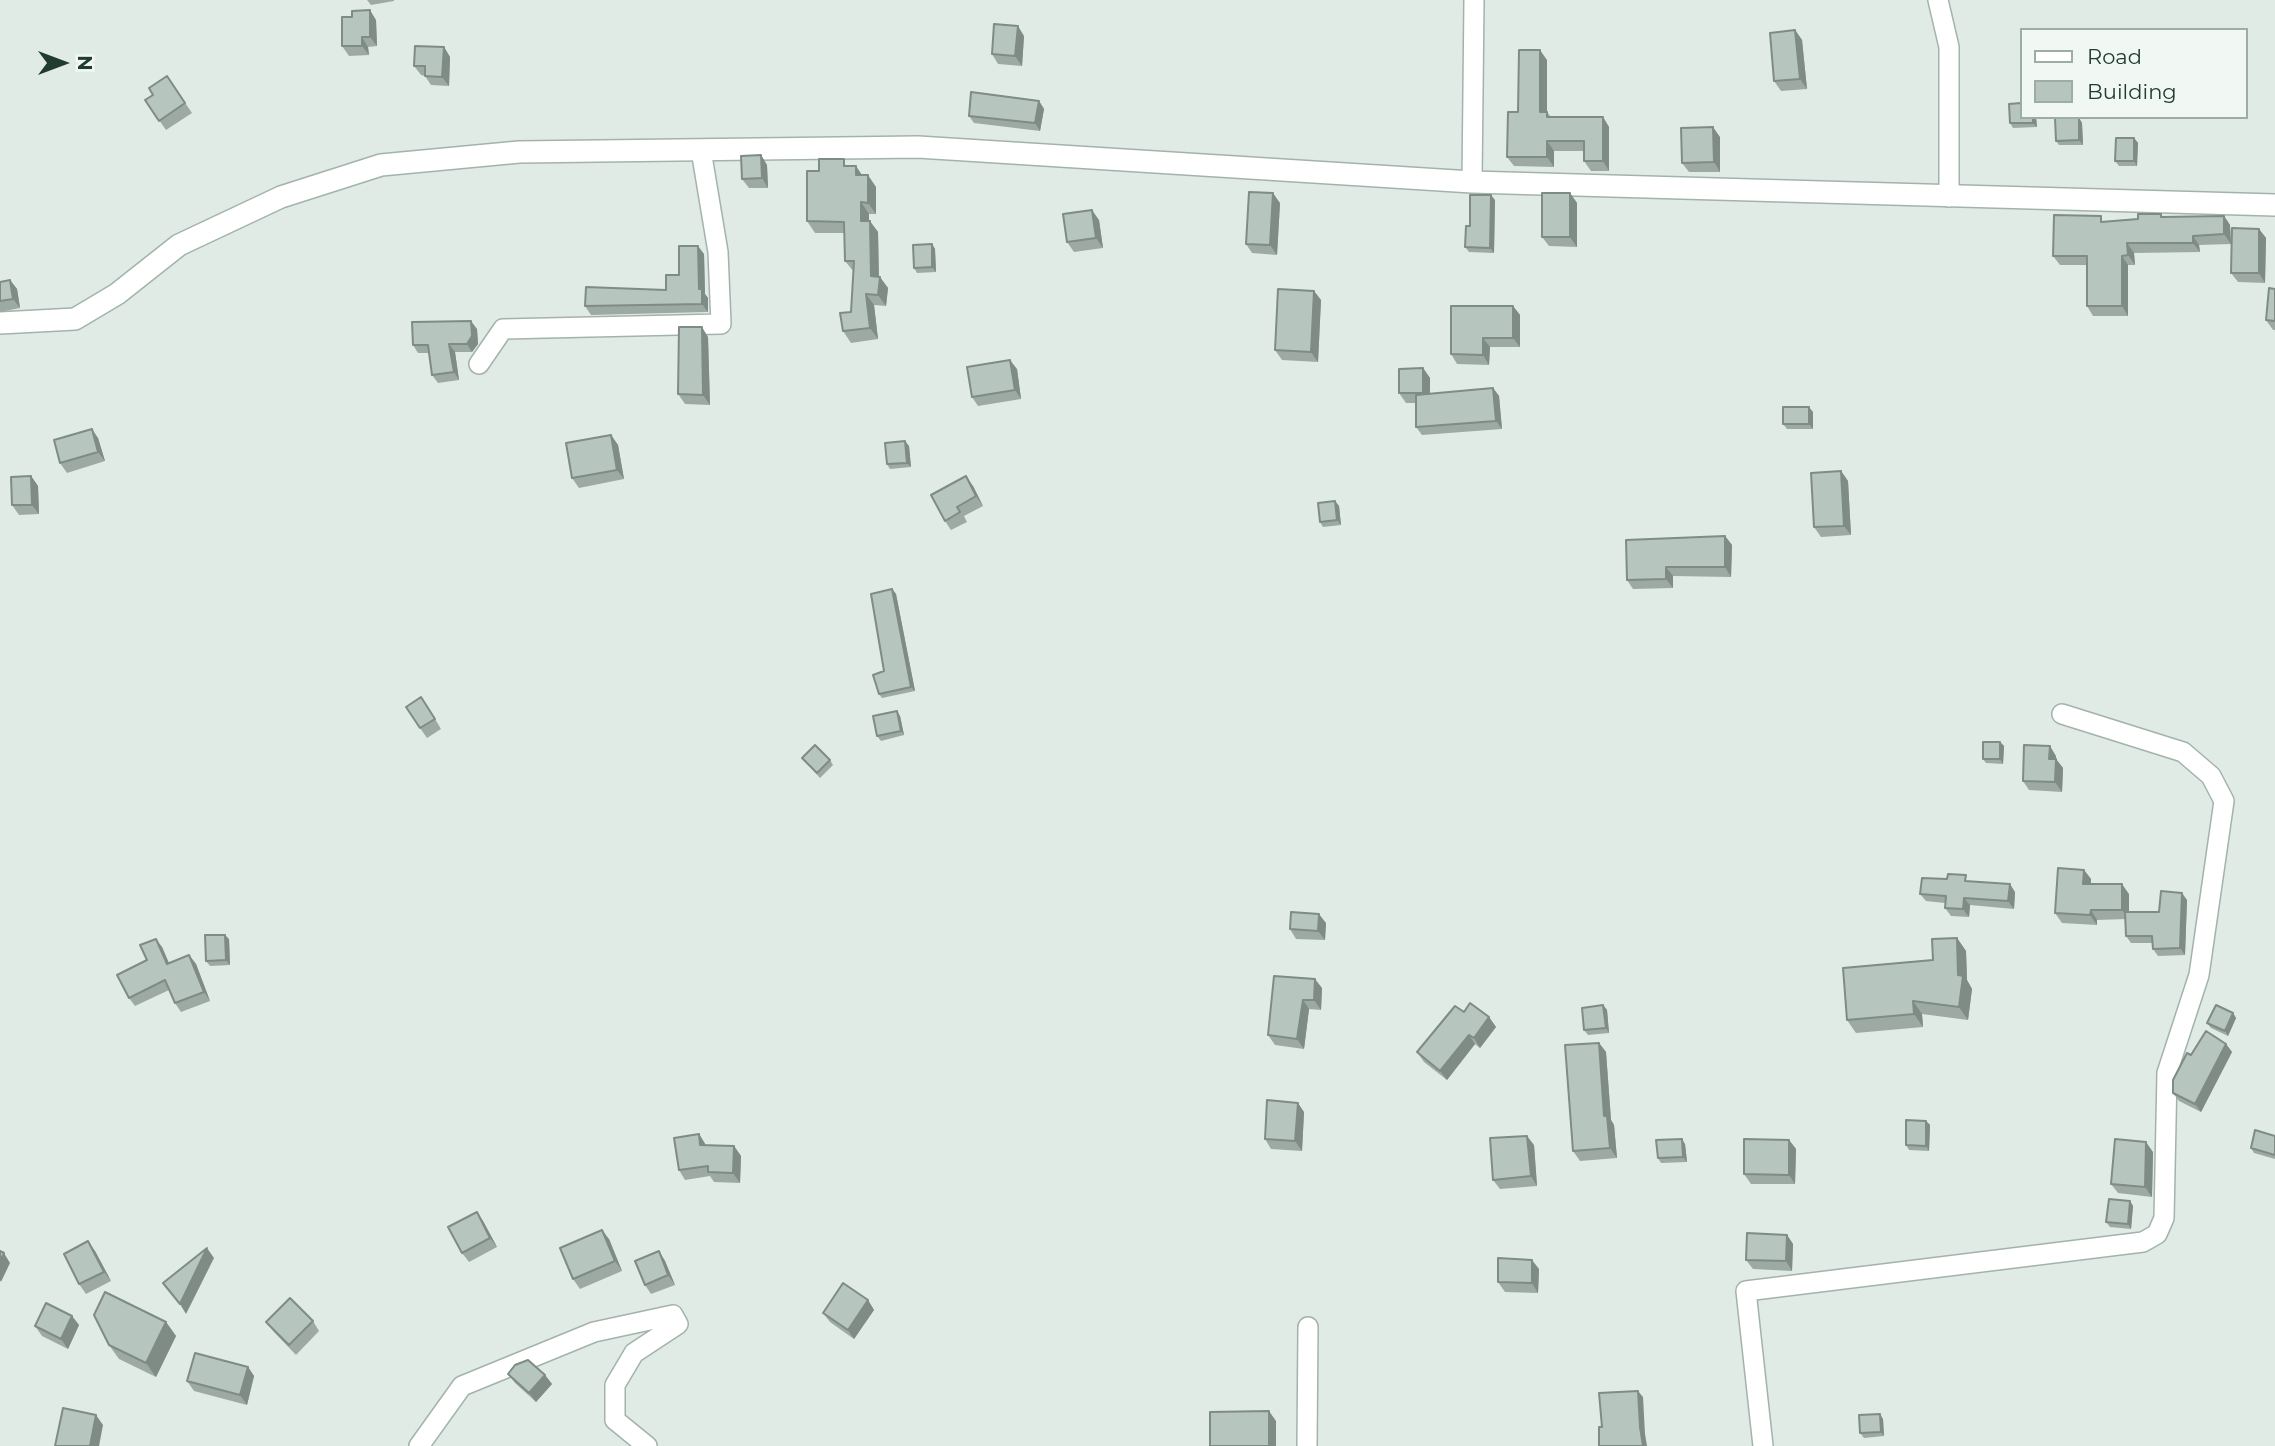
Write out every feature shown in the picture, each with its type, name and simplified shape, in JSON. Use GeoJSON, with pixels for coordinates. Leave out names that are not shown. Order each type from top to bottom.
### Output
{"type":"FeatureCollection","features":[{"type":"Feature","properties":{"kind":"street"},"geometry":{"type":"LineString","coordinates":[[1472,182],[1474,0]]}},
{"type":"Feature","properties":{"kind":"street"},"geometry":{"type":"LineString","coordinates":[[1938,0],[1949,47],[1949,197]]}},
{"type":"Feature","properties":{"kind":"street"},"geometry":{"type":"LineString","coordinates":[[0,323],[75,319],[117,294],[179,245],[281,197],[381,165],[519,152],[918,147],[1472,182],[2275,205]]}},
{"type":"Feature","properties":{"kind":"street"},"geometry":{"type":"LineString","coordinates":[[479,364],[503,330],[721,324],[718,252],[701,150]]}},
{"type":"Feature","properties":{"kind":"street"},"geometry":{"type":"LineString","coordinates":[[1763,1446],[1746,1292],[2143,1242],[2157,1234],[2164,1218],[2167,1073],[2199,975],[2224,801],[2211,776],[2183,752],[2062,714]]}},
{"type":"Feature","properties":{"kind":"street"},"geometry":{"type":"LineString","coordinates":[[419,1446],[462,1387],[594,1332],[673,1315],[678,1324],[634,1353],[615,1385],[615,1420],[647,1446]]}},
{"type":"Feature","properties":{"kind":"street"},"geometry":{"type":"LineString","coordinates":[[1307,1446],[1308,1327]]}},
{"type":"Feature","properties":{"kind":"building"},"geometry":{"type":"Polygon","coordinates":[[[370,10],[370,37],[362,37],[362,46],[342,46],[342,17],[352,17],[352,11],[370,10]]]}},
{"type":"Feature","properties":{"kind":"building"},"geometry":{"type":"Polygon","coordinates":[[[994,24],[1018,26],[1015,56],[992,54],[994,24]]]}},
{"type":"Feature","properties":{"kind":"building"},"geometry":{"type":"Polygon","coordinates":[[[1795,30],[1800,79],[1774,81],[1770,33],[1795,30]]]}},
{"type":"Feature","properties":{"kind":"building"},"geometry":{"type":"Polygon","coordinates":[[[415,46],[444,47],[442,77],[425,76],[425,66],[414,66],[415,46]]]}},
{"type":"Feature","properties":{"kind":"building"},"geometry":{"type":"Polygon","coordinates":[[[1519,50],[1540,50],[1540,112],[1547,112],[1547,117],[1603,117],[1603,161],[1584,161],[1584,141],[1547,141],[1547,157],[1507,157],[1508,112],[1518,112],[1519,50]]]}},
{"type":"Feature","properties":{"kind":"building"},"geometry":{"type":"Polygon","coordinates":[[[167,76],[185,103],[159,121],[145,100],[153,95],[149,88],[167,76]]]}},
{"type":"Feature","properties":{"kind":"building"},"geometry":{"type":"Polygon","coordinates":[[[971,92],[1039,101],[1035,123],[969,116],[971,92]]]}},
{"type":"Feature","properties":{"kind":"building"},"geometry":{"type":"Polygon","coordinates":[[[2020,103],[2020,119],[2033,119],[2033,123],[2010,123],[2009,104],[2020,103]]]}},
{"type":"Feature","properties":{"kind":"building"},"geometry":{"type":"Polygon","coordinates":[[[2055,119],[2079,119],[2079,140],[2056,141],[2055,119]]]}},
{"type":"Feature","properties":{"kind":"building"},"geometry":{"type":"Polygon","coordinates":[[[1713,127],[1714,162],[1682,163],[1681,128],[1713,127]]]}},
{"type":"Feature","properties":{"kind":"building"},"geometry":{"type":"Polygon","coordinates":[[[2116,138],[2134,138],[2134,161],[2115,161],[2116,138]]]}},
{"type":"Feature","properties":{"kind":"building"},"geometry":{"type":"Polygon","coordinates":[[[761,155],[762,178],[742,179],[741,156],[761,155]]]}},
{"type":"Feature","properties":{"kind":"building"},"geometry":{"type":"Polygon","coordinates":[[[819,159],[844,159],[844,166],[856,166],[856,175],[868,175],[868,203],[861,202],[861,221],[870,221],[871,276],[880,277],[878,295],[866,294],[870,328],[843,331],[840,313],[851,312],[854,261],[845,261],[844,222],[807,221],[807,171],[819,171],[819,159]]]}},
{"type":"Feature","properties":{"kind":"building"},"geometry":{"type":"Polygon","coordinates":[[[1249,192],[1273,193],[1270,245],[1246,244],[1249,192]]]}},
{"type":"Feature","properties":{"kind":"building"},"geometry":{"type":"Polygon","coordinates":[[[1542,193],[1570,193],[1570,237],[1542,237],[1542,193]]]}},
{"type":"Feature","properties":{"kind":"building"},"geometry":{"type":"Polygon","coordinates":[[[1470,195],[1491,195],[1490,248],[1465,247],[1466,226],[1470,226],[1470,195]]]}},
{"type":"Feature","properties":{"kind":"building"},"geometry":{"type":"Polygon","coordinates":[[[1092,210],[1096,238],[1067,242],[1063,214],[1092,210]]]}},
{"type":"Feature","properties":{"kind":"building"},"geometry":{"type":"Polygon","coordinates":[[[2138,214],[2161,214],[2161,217],[2224,216],[2224,234],[2193,236],[2193,243],[2127,243],[2128,255],[2122,256],[2122,306],[2087,306],[2087,256],[2053,256],[2054,215],[2101,216],[2101,222],[2138,219],[2138,214]]]}},
{"type":"Feature","properties":{"kind":"building"},"geometry":{"type":"Polygon","coordinates":[[[2232,228],[2259,229],[2259,273],[2231,273],[2232,228]]]}},
{"type":"Feature","properties":{"kind":"building"},"geometry":{"type":"Polygon","coordinates":[[[932,244],[932,267],[914,268],[913,245],[932,244]]]}},
{"type":"Feature","properties":{"kind":"building"},"geometry":{"type":"Polygon","coordinates":[[[679,246],[698,246],[702,304],[585,306],[586,287],[666,290],[666,275],[679,275],[679,246]]]}},
{"type":"Feature","properties":{"kind":"building"},"geometry":{"type":"Polygon","coordinates":[[[10,280],[13,299],[0,301],[0,282],[10,280]]]}},
{"type":"Feature","properties":{"kind":"building"},"geometry":{"type":"Polygon","coordinates":[[[2269,288],[2275,289],[2275,321],[2266,320],[2269,288]]]}},
{"type":"Feature","properties":{"kind":"building"},"geometry":{"type":"Polygon","coordinates":[[[1278,289],[1314,291],[1311,352],[1275,350],[1278,289]]]}},
{"type":"Feature","properties":{"kind":"building"},"geometry":{"type":"Polygon","coordinates":[[[1451,306],[1513,306],[1513,338],[1483,338],[1483,355],[1451,354],[1451,306]]]}},
{"type":"Feature","properties":{"kind":"building"},"geometry":{"type":"Polygon","coordinates":[[[471,321],[472,336],[467,344],[449,344],[454,372],[432,375],[428,345],[413,345],[412,322],[471,321]]]}},
{"type":"Feature","properties":{"kind":"building"},"geometry":{"type":"Polygon","coordinates":[[[679,327],[702,327],[703,395],[678,394],[679,327]]]}},
{"type":"Feature","properties":{"kind":"building"},"geometry":{"type":"Polygon","coordinates":[[[1010,360],[1015,390],[972,397],[967,367],[1010,360]]]}},
{"type":"Feature","properties":{"kind":"building"},"geometry":{"type":"Polygon","coordinates":[[[1423,368],[1423,393],[1399,393],[1399,369],[1423,368]]]}},
{"type":"Feature","properties":{"kind":"building"},"geometry":{"type":"Polygon","coordinates":[[[1493,388],[1496,421],[1416,427],[1416,395],[1493,388]]]}},
{"type":"Feature","properties":{"kind":"building"},"geometry":{"type":"Polygon","coordinates":[[[1783,407],[1809,407],[1809,424],[1783,424],[1783,407]]]}},
{"type":"Feature","properties":{"kind":"building"},"geometry":{"type":"Polygon","coordinates":[[[92,429],[98,452],[60,463],[54,440],[92,429]]]}},
{"type":"Feature","properties":{"kind":"building"},"geometry":{"type":"Polygon","coordinates":[[[611,435],[617,470],[572,478],[566,443],[611,435]]]}},
{"type":"Feature","properties":{"kind":"building"},"geometry":{"type":"Polygon","coordinates":[[[905,441],[907,463],[887,464],[885,443],[905,441]]]}},
{"type":"Feature","properties":{"kind":"building"},"geometry":{"type":"Polygon","coordinates":[[[1841,471],[1844,526],[1814,527],[1811,473],[1841,471]]]}},
{"type":"Feature","properties":{"kind":"building"},"geometry":{"type":"Polygon","coordinates":[[[31,476],[32,505],[12,505],[11,477],[31,476]]]}},
{"type":"Feature","properties":{"kind":"building"},"geometry":{"type":"Polygon","coordinates":[[[966,476],[976,496],[957,507],[960,512],[945,521],[931,495],[966,476]]]}},
{"type":"Feature","properties":{"kind":"building"},"geometry":{"type":"Polygon","coordinates":[[[1335,501],[1337,520],[1320,522],[1318,503],[1335,501]]]}},
{"type":"Feature","properties":{"kind":"building"},"geometry":{"type":"Polygon","coordinates":[[[1725,536],[1725,567],[1666,567],[1666,579],[1627,580],[1626,540],[1725,536]]]}},
{"type":"Feature","properties":{"kind":"building"},"geometry":{"type":"Polygon","coordinates":[[[892,589],[911,687],[879,694],[873,675],[884,671],[871,594],[892,589]]]}},
{"type":"Feature","properties":{"kind":"building"},"geometry":{"type":"Polygon","coordinates":[[[421,697],[435,719],[420,728],[406,707],[421,697]]]}},
{"type":"Feature","properties":{"kind":"building"},"geometry":{"type":"Polygon","coordinates":[[[897,711],[901,731],[877,736],[873,716],[897,711]]]}},
{"type":"Feature","properties":{"kind":"building"},"geometry":{"type":"Polygon","coordinates":[[[1983,742],[2000,742],[2000,759],[1983,759],[1983,742]]]}},
{"type":"Feature","properties":{"kind":"building"},"geometry":{"type":"Polygon","coordinates":[[[815,745],[830,760],[817,773],[802,758],[815,745]]]}},
{"type":"Feature","properties":{"kind":"building"},"geometry":{"type":"Polygon","coordinates":[[[2024,745],[2050,746],[2049,759],[2056,759],[2055,782],[2023,781],[2024,745]]]}},
{"type":"Feature","properties":{"kind":"building"},"geometry":{"type":"Polygon","coordinates":[[[2058,868],[2084,870],[2083,884],[2122,884],[2122,910],[2091,910],[2090,915],[2055,913],[2058,868]]]}},
{"type":"Feature","properties":{"kind":"building"},"geometry":{"type":"Polygon","coordinates":[[[1948,874],[1966,875],[1965,881],[2010,884],[2008,901],[1964,898],[1963,909],[1945,908],[1946,896],[1920,894],[1922,878],[1947,879],[1948,874]]]}},
{"type":"Feature","properties":{"kind":"building"},"geometry":{"type":"Polygon","coordinates":[[[2161,891],[2182,893],[2180,948],[2153,949],[2152,936],[2126,936],[2125,912],[2159,912],[2161,891]]]}},
{"type":"Feature","properties":{"kind":"building"},"geometry":{"type":"Polygon","coordinates":[[[1291,912],[1319,914],[1318,931],[1290,929],[1291,912]]]}},
{"type":"Feature","properties":{"kind":"building"},"geometry":{"type":"Polygon","coordinates":[[[205,935],[225,935],[226,960],[206,961],[205,935]]]}},
{"type":"Feature","properties":{"kind":"building"},"geometry":{"type":"Polygon","coordinates":[[[1957,938],[1958,975],[1963,976],[1959,1007],[1913,1001],[1914,1014],[1847,1020],[1843,968],[1933,960],[1932,939],[1957,938]]]}},
{"type":"Feature","properties":{"kind":"building"},"geometry":{"type":"Polygon","coordinates":[[[156,939],[167,964],[189,955],[204,992],[175,1003],[165,980],[129,998],[117,975],[147,960],[140,945],[156,939]]]}},
{"type":"Feature","properties":{"kind":"building"},"geometry":{"type":"Polygon","coordinates":[[[1274,976],[1315,979],[1314,1000],[1303,1000],[1297,1039],[1268,1035],[1274,976]]]}},
{"type":"Feature","properties":{"kind":"building"},"geometry":{"type":"Polygon","coordinates":[[[1470,1003],[1489,1017],[1474,1038],[1469,1035],[1440,1071],[1417,1052],[1455,1006],[1464,1012],[1470,1003]]]}},
{"type":"Feature","properties":{"kind":"building"},"geometry":{"type":"Polygon","coordinates":[[[1603,1005],[1606,1028],[1584,1030],[1582,1008],[1603,1005]]]}},
{"type":"Feature","properties":{"kind":"building"},"geometry":{"type":"Polygon","coordinates":[[[2216,1005],[2233,1013],[2225,1031],[2207,1023],[2216,1005]]]}},
{"type":"Feature","properties":{"kind":"building"},"geometry":{"type":"Polygon","coordinates":[[[2206,1031],[2226,1044],[2195,1104],[2173,1093],[2173,1080],[2187,1053],[2191,1055],[2206,1031]]]}},
{"type":"Feature","properties":{"kind":"building"},"geometry":{"type":"Polygon","coordinates":[[[1599,1043],[1604,1116],[1607,1116],[1610,1148],[1573,1151],[1565,1045],[1599,1043]]]}},
{"type":"Feature","properties":{"kind":"building"},"geometry":{"type":"Polygon","coordinates":[[[1267,1100],[1298,1103],[1295,1141],[1265,1139],[1267,1100]]]}},
{"type":"Feature","properties":{"kind":"building"},"geometry":{"type":"Polygon","coordinates":[[[1906,1120],[1926,1121],[1926,1146],[1906,1145],[1906,1120]]]}},
{"type":"Feature","properties":{"kind":"building"},"geometry":{"type":"Polygon","coordinates":[[[2255,1130],[2275,1136],[2275,1155],[2251,1148],[2255,1130]]]}},
{"type":"Feature","properties":{"kind":"building"},"geometry":{"type":"Polygon","coordinates":[[[699,1134],[700,1145],[734,1146],[733,1173],[708,1172],[708,1166],[679,1170],[674,1138],[699,1134]]]}},
{"type":"Feature","properties":{"kind":"building"},"geometry":{"type":"Polygon","coordinates":[[[1527,1136],[1531,1176],[1493,1180],[1490,1138],[1527,1136]]]}},
{"type":"Feature","properties":{"kind":"building"},"geometry":{"type":"Polygon","coordinates":[[[1682,1139],[1683,1157],[1658,1158],[1656,1140],[1682,1139]]]}},
{"type":"Feature","properties":{"kind":"building"},"geometry":{"type":"Polygon","coordinates":[[[1744,1139],[1789,1140],[1789,1175],[1744,1174],[1744,1139]]]}},
{"type":"Feature","properties":{"kind":"building"},"geometry":{"type":"Polygon","coordinates":[[[2115,1139],[2146,1142],[2145,1187],[2111,1184],[2115,1139]]]}},
{"type":"Feature","properties":{"kind":"building"},"geometry":{"type":"Polygon","coordinates":[[[2109,1199],[2130,1201],[2128,1224],[2106,1222],[2109,1199]]]}},
{"type":"Feature","properties":{"kind":"building"},"geometry":{"type":"Polygon","coordinates":[[[477,1212],[490,1238],[462,1253],[448,1227],[477,1212]]]}},
{"type":"Feature","properties":{"kind":"building"},"geometry":{"type":"Polygon","coordinates":[[[602,1230],[615,1261],[573,1279],[560,1248],[602,1230]]]}},
{"type":"Feature","properties":{"kind":"building"},"geometry":{"type":"Polygon","coordinates":[[[1747,1233],[1787,1235],[1786,1261],[1746,1260],[1747,1233]]]}},
{"type":"Feature","properties":{"kind":"building"},"geometry":{"type":"Polygon","coordinates":[[[88,1241],[104,1272],[79,1284],[64,1254],[88,1241]]]}},
{"type":"Feature","properties":{"kind":"building"},"geometry":{"type":"Polygon","coordinates":[[[207,1248],[180,1304],[163,1283],[207,1248]]]}},
{"type":"Feature","properties":{"kind":"building"},"geometry":{"type":"Polygon","coordinates":[[[659,1251],[668,1275],[645,1285],[635,1261],[659,1251]]]}},
{"type":"Feature","properties":{"kind":"building"},"geometry":{"type":"Polygon","coordinates":[[[1498,1258],[1532,1260],[1532,1283],[1498,1282],[1498,1258]]]}},
{"type":"Feature","properties":{"kind":"building"},"geometry":{"type":"Polygon","coordinates":[[[843,1283],[868,1300],[848,1330],[823,1313],[843,1283]]]}},
{"type":"Feature","properties":{"kind":"building"},"geometry":{"type":"Polygon","coordinates":[[[105,1292],[166,1322],[146,1363],[109,1345],[94,1315],[105,1292]]]}},
{"type":"Feature","properties":{"kind":"building"},"geometry":{"type":"Polygon","coordinates":[[[290,1298],[313,1321],[289,1345],[266,1322],[290,1298]]]}},
{"type":"Feature","properties":{"kind":"building"},"geometry":{"type":"Polygon","coordinates":[[[46,1303],[72,1316],[61,1339],[35,1326],[46,1303]]]}},
{"type":"Feature","properties":{"kind":"building"},"geometry":{"type":"Polygon","coordinates":[[[195,1353],[248,1367],[240,1395],[187,1381],[195,1353]]]}},
{"type":"Feature","properties":{"kind":"building"},"geometry":{"type":"Polygon","coordinates":[[[528,1360],[545,1375],[529,1393],[508,1374],[515,1365],[528,1360]]]}},
{"type":"Feature","properties":{"kind":"building"},"geometry":{"type":"Polygon","coordinates":[[[1638,1391],[1643,1446],[1599,1446],[1599,1427],[1602,1427],[1599,1393],[1638,1391]]]}},
{"type":"Feature","properties":{"kind":"building"},"geometry":{"type":"Polygon","coordinates":[[[63,1408],[96,1415],[90,1446],[55,1446],[63,1408]]]}},
{"type":"Feature","properties":{"kind":"building"},"geometry":{"type":"Polygon","coordinates":[[[1269,1411],[1269,1446],[1210,1446],[1210,1412],[1269,1411]]]}},
{"type":"Feature","properties":{"kind":"building"},"geometry":{"type":"Polygon","coordinates":[[[1880,1414],[1881,1432],[1860,1433],[1859,1415],[1880,1414]]]}}]}
